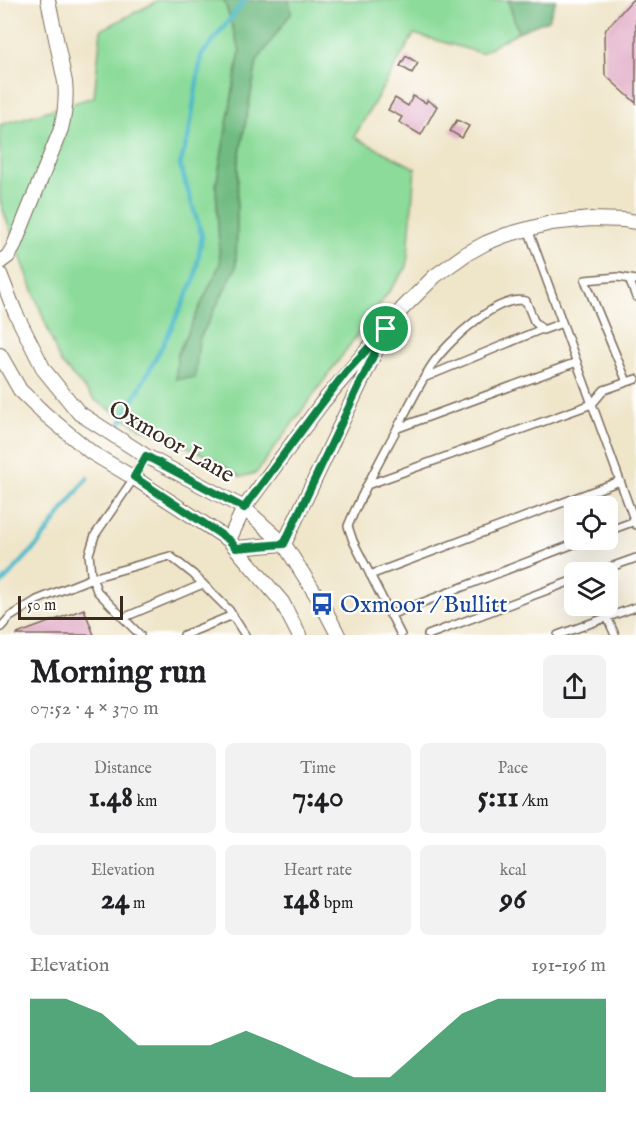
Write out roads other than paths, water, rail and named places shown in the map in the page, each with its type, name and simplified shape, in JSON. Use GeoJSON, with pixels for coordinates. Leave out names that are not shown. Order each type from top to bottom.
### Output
{"type":"FeatureCollection","features":[{"type":"Feature","properties":{"kind":"street"},"geometry":{"type":"LineString","coordinates":[[0,262],[13,248],[61,129],[64,114],[65,82],[48,0]]}},
{"type":"Feature","properties":{"kind":"street"},"geometry":{"type":"LineString","coordinates":[[386,329],[284,544],[232,544],[244,508],[322,403],[346,372],[435,276],[486,243],[528,228],[591,219],[636,222]]}},
{"type":"Feature","properties":{"kind":"street","name":"Oxmoor Lane"},"geometry":{"type":"LineString","coordinates":[[0,274],[15,312],[44,370],[79,413],[146,456],[244,508],[284,544],[322,604],[338,635]]}},
{"type":"Feature","properties":{"kind":"street","name":"Oxmoor Lane"},"geometry":{"type":"LineString","coordinates":[[0,355],[20,390],[92,453],[134,477],[232,544],[282,602],[299,635]]}},
{"type":"Feature","properties":{"kind":"lane"},"geometry":{"type":"LineString","coordinates":[[528,228],[635,523],[618,528]]}},
{"type":"Feature","properties":{"kind":"lane"},"geometry":{"type":"LineString","coordinates":[[627,382],[585,280],[618,277],[633,280],[636,297]]}},
{"type":"Feature","properties":{"kind":"lane"},"geometry":{"type":"LineString","coordinates":[[401,635],[353,542],[348,526],[358,501],[434,362],[463,329],[504,303],[519,299],[526,301],[534,321],[542,329]]}},
{"type":"Feature","properties":{"kind":"lane"},"geometry":{"type":"LineString","coordinates":[[426,377],[542,329],[562,323]]}},
{"type":"Feature","properties":{"kind":"lane"},"geometry":{"type":"LineString","coordinates":[[398,428],[577,362]]}},
{"type":"Feature","properties":{"kind":"lane"},"geometry":{"type":"LineString","coordinates":[[367,486],[592,404],[603,390],[636,379]]}},
{"type":"Feature","properties":{"kind":"lane"},"geometry":{"type":"LineString","coordinates":[[140,635],[96,591],[89,554],[94,535],[146,456]]}},
{"type":"Feature","properties":{"kind":"lane"},"geometry":{"type":"LineString","coordinates":[[370,575],[620,481]]}},
{"type":"Feature","properties":{"kind":"lane"},"geometry":{"type":"LineString","coordinates":[[390,615],[564,548]]}},
{"type":"Feature","properties":{"kind":"lane"},"geometry":{"type":"LineString","coordinates":[[0,628],[10,617],[37,600],[93,578],[170,556],[193,574],[229,610],[245,635]]}},
{"type":"Feature","properties":{"kind":"lane"},"geometry":{"type":"LineString","coordinates":[[618,564],[636,558]]}},
{"type":"Feature","properties":{"kind":"lane"},"geometry":{"type":"LineString","coordinates":[[123,618],[203,584]]}},
{"type":"Feature","properties":{"kind":"lane"},"geometry":{"type":"LineString","coordinates":[[429,635],[564,584]]}},
{"type":"Feature","properties":{"kind":"lane"},"geometry":{"type":"LineString","coordinates":[[558,635],[570,633],[636,607]]}},
{"type":"Feature","properties":{"kind":"lane"},"geometry":{"type":"LineString","coordinates":[[184,635],[233,615]]}},
{"type":"Feature","properties":{"kind":"lane"},"geometry":{"type":"LineString","coordinates":[[607,617],[615,635]]}},
{"type":"Feature","properties":{"kind":"waterway"},"geometry":{"type":"LineString","coordinates":[[121,423],[166,339],[195,278],[202,236],[180,165],[189,134],[201,56],[245,0]]}},
{"type":"Feature","properties":{"kind":"waterway"},"geometry":{"type":"LineString","coordinates":[[0,585],[39,543],[87,478]]}},
{"type":"Feature","properties":{"kind":"place","name":"Oxmoor / Bullitt"},"geometry":{"type":"Point","coordinates":[322,604]}}]}
